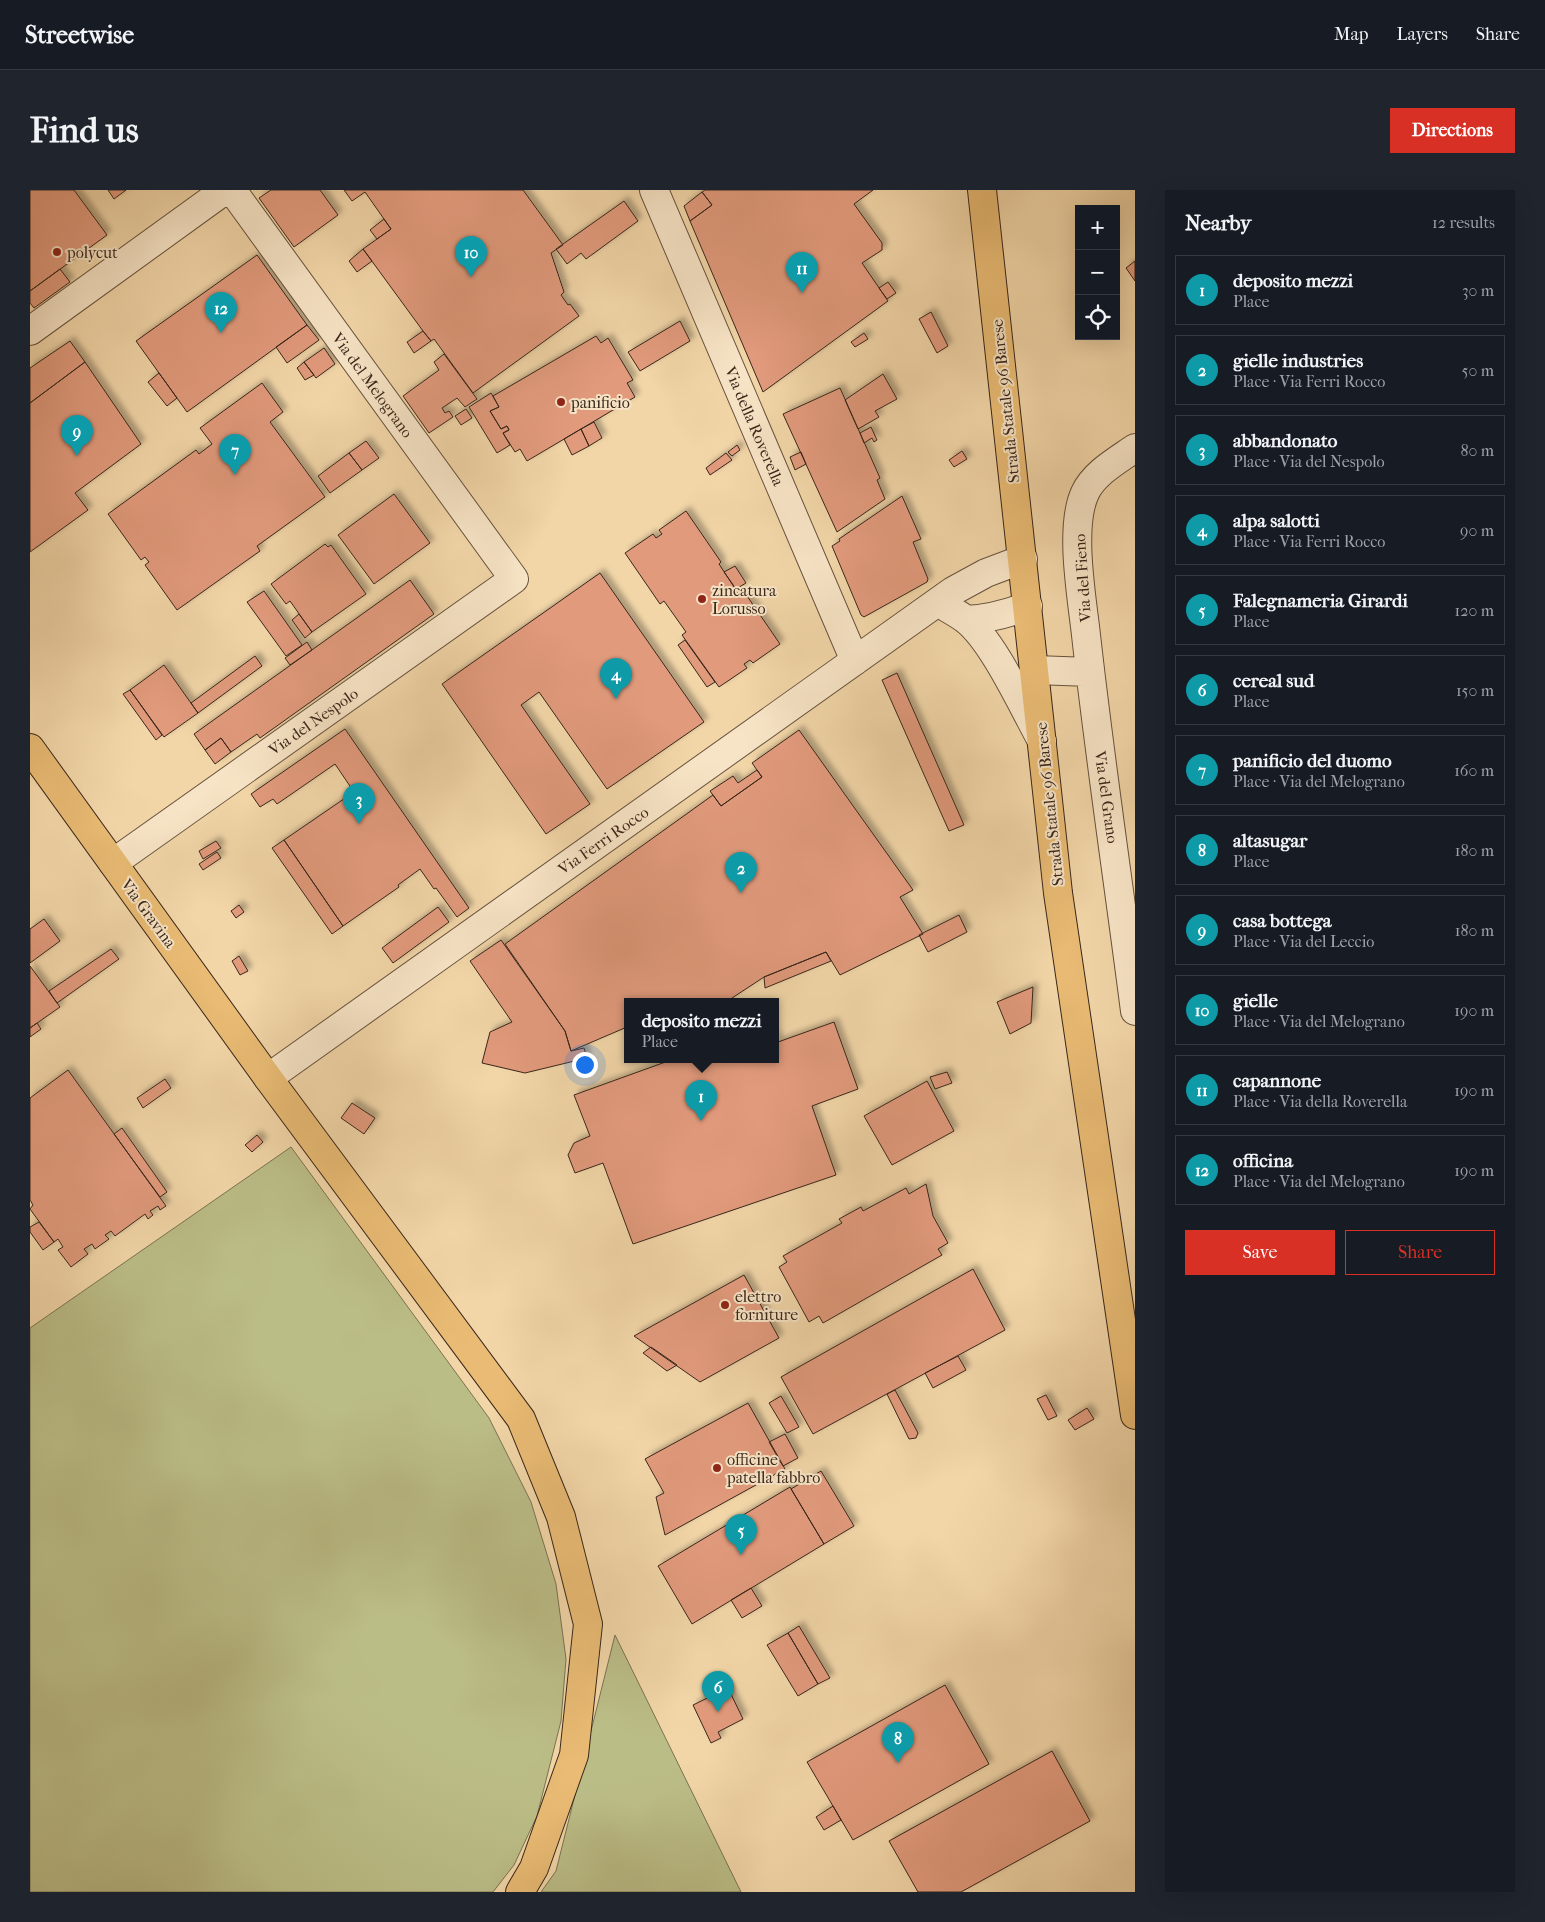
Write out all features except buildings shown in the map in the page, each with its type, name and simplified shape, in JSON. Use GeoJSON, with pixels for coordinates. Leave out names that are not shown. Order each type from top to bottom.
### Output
{"type":"FeatureCollection","features":[{"type":"Feature","properties":{"kind":"main road","name":"Strada Statale 96 Barese"},"geometry":{"type":"LineString","coordinates":[[982,190],[1058,893],[1135,1416]]}},
{"type":"Feature","properties":{"kind":"main road","name":"Via Gravina"},"geometry":{"type":"LineString","coordinates":[[30,748],[268,1078],[521,1419],[561,1517],[588,1624],[574,1755],[534,1868],[520,1892]]}},
{"type":"Feature","properties":{"kind":"street"},"geometry":{"type":"LineString","coordinates":[[30,332],[225,190]]}},
{"type":"Feature","properties":{"kind":"street","name":"Via del Melograno"},"geometry":{"type":"LineString","coordinates":[[232,190],[514,580]]}},
{"type":"Feature","properties":{"kind":"street","name":"Via della Roverella"},"geometry":{"type":"LineString","coordinates":[[654,190],[855,661]]}},
{"type":"Feature","properties":{"kind":"street","name":"Via del Fieno"},"geometry":{"type":"LineString","coordinates":[[1090,672],[1078,560],[1078,527],[1081,507],[1085,493],[1100,473],[1135,448]]}},
{"type":"Feature","properties":{"kind":"street","name":"Via Ferri Rocco"},"geometry":{"type":"LineString","coordinates":[[268,1078],[953,591],[986,572],[1022,559]]}},
{"type":"Feature","properties":{"kind":"street","name":"Via del Nespolo"},"geometry":{"type":"LineString","coordinates":[[113,863],[514,580]]}},
{"type":"Feature","properties":{"kind":"street"},"geometry":{"type":"LineString","coordinates":[[938,603],[966,620],[985,641],[1001,666],[1043,743]]}},
{"type":"Feature","properties":{"kind":"street"},"geometry":{"type":"LineString","coordinates":[[966,620],[1003,616],[1028,606]]}},
{"type":"Feature","properties":{"kind":"street"},"geometry":{"type":"LineString","coordinates":[[1035,670],[1090,672]]}},
{"type":"Feature","properties":{"kind":"street","name":"Via del Grano"},"geometry":{"type":"LineString","coordinates":[[1090,672],[1135,1011]]}},
{"type":"Feature","properties":{"kind":"green space"},"geometry":{"type":"Polygon","coordinates":[[[291,1147],[489,1418],[531,1502],[556,1584],[566,1659],[561,1721],[537,1816],[514,1865],[493,1892],[30,1892],[30,1328],[291,1147]]]}},
{"type":"Feature","properties":{"kind":"green space"},"geometry":{"type":"Polygon","coordinates":[[[615,1635],[741,1892],[541,1892],[556,1871],[615,1635]]]}},
{"type":"Feature","properties":{"kind":"place","name":"polycut"},"geometry":{"type":"Point","coordinates":[57,252]}},
{"type":"Feature","properties":{"kind":"place","name":"gielle"},"geometry":{"type":"Point","coordinates":[471,277]}},
{"type":"Feature","properties":{"kind":"place","name":"capannone"},"geometry":{"type":"Point","coordinates":[802,293]}},
{"type":"Feature","properties":{"kind":"place","name":"officina"},"geometry":{"type":"Point","coordinates":[221,333]}},
{"type":"Feature","properties":{"kind":"place","name":"panificio"},"geometry":{"type":"Point","coordinates":[561,402]}},
{"type":"Feature","properties":{"kind":"place","name":"casa bottega"},"geometry":{"type":"Point","coordinates":[77,456]}},
{"type":"Feature","properties":{"kind":"place","name":"panificio del duomo"},"geometry":{"type":"Point","coordinates":[235,475]}},
{"type":"Feature","properties":{"kind":"place","name":"zincatura Lorusso"},"geometry":{"type":"Point","coordinates":[702,599]}},
{"type":"Feature","properties":{"kind":"place","name":"alpa salotti"},"geometry":{"type":"Point","coordinates":[616,699]}},
{"type":"Feature","properties":{"kind":"place","name":"abbandonato"},"geometry":{"type":"Point","coordinates":[359,824]}},
{"type":"Feature","properties":{"kind":"place","name":"gielle industries"},"geometry":{"type":"Point","coordinates":[741,893]}},
{"type":"Feature","properties":{"kind":"place","name":"deposito mezzi"},"geometry":{"type":"Point","coordinates":[701,1121]}},
{"type":"Feature","properties":{"kind":"place","name":"elettro forniture"},"geometry":{"type":"Point","coordinates":[725,1305]}},
{"type":"Feature","properties":{"kind":"place","name":"officine patella fabbro"},"geometry":{"type":"Point","coordinates":[717,1468]}},
{"type":"Feature","properties":{"kind":"place","name":"Falegnameria Girardi"},"geometry":{"type":"Point","coordinates":[741,1555]}},
{"type":"Feature","properties":{"kind":"place","name":"cereal sud"},"geometry":{"type":"Point","coordinates":[718,1712]}},
{"type":"Feature","properties":{"kind":"place","name":"altasugar"},"geometry":{"type":"Point","coordinates":[898,1763]}}]}
